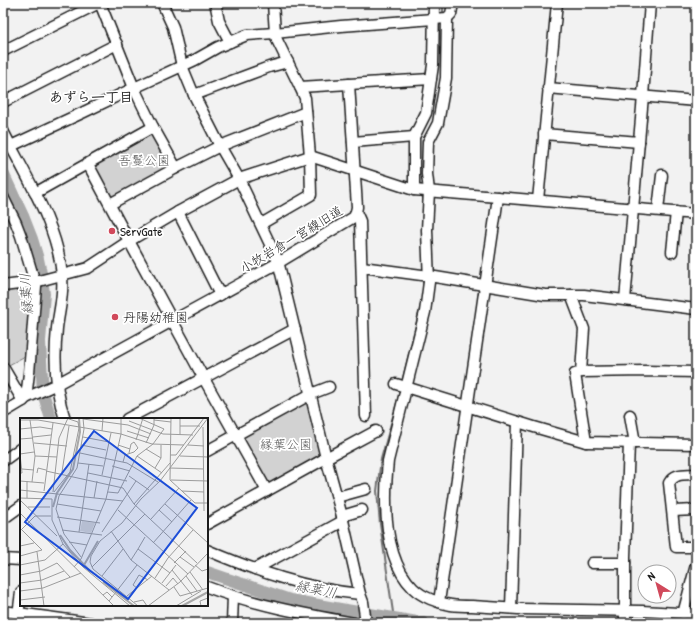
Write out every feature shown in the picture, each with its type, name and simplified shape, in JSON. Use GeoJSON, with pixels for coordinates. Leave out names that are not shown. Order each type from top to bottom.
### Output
{"type":"FeatureCollection","features":[{"type":"Feature","properties":{"kind":"street"},"geometry":{"type":"LineString","coordinates":[[3,51],[99,3],[134,88],[153,128],[176,168]]}},
{"type":"Feature","properties":{"kind":"street"},"geometry":{"type":"LineString","coordinates":[[162,3],[173,26],[182,66],[194,95],[239,179],[278,263],[362,598],[366,623]]}},
{"type":"Feature","properties":{"kind":"street"},"geometry":{"type":"LineString","coordinates":[[218,3],[216,7],[219,21],[230,42]]}},
{"type":"Feature","properties":{"kind":"street"},"geometry":{"type":"LineString","coordinates":[[261,224],[311,195],[310,156],[305,98],[277,40],[275,33],[273,3]]}},
{"type":"Feature","properties":{"kind":"street"},"geometry":{"type":"LineString","coordinates":[[422,191],[427,174],[428,142],[438,123],[446,76],[441,18],[434,3]]}},
{"type":"Feature","properties":{"kind":"street"},"geometry":{"type":"LineString","coordinates":[[11,146],[247,34],[275,33],[441,18],[451,14],[453,3]]}},
{"type":"Feature","properties":{"kind":"street"},"geometry":{"type":"LineString","coordinates":[[538,200],[557,3]]}},
{"type":"Feature","properties":{"kind":"street"},"geometry":{"type":"LineString","coordinates":[[625,300],[650,3]]}},
{"type":"Feature","properties":{"kind":"street"},"geometry":{"type":"LineString","coordinates":[[441,18],[426,114],[414,137],[428,230],[425,276],[429,282],[425,312],[401,386],[387,468],[385,496],[390,541],[401,573],[413,588],[425,596],[451,605],[557,610],[626,616],[696,614]]}},
{"type":"Feature","properties":{"kind":"street"},"geometry":{"type":"LineString","coordinates":[[3,102],[117,44]]}},
{"type":"Feature","properties":{"kind":"street"},"geometry":{"type":"LineString","coordinates":[[194,95],[269,67],[288,62]]}},
{"type":"Feature","properties":{"kind":"street"},"geometry":{"type":"LineString","coordinates":[[300,87],[431,79]]}},
{"type":"Feature","properties":{"kind":"street","name":"小牧岩倉一宮線旧道"},"geometry":{"type":"LineString","coordinates":[[3,413],[26,399],[278,263],[354,217],[357,207],[350,84]]}},
{"type":"Feature","properties":{"kind":"street"},"geometry":{"type":"LineString","coordinates":[[548,88],[696,101]]}},
{"type":"Feature","properties":{"kind":"street"},"geometry":{"type":"LineString","coordinates":[[110,204],[220,146],[306,112]]}},
{"type":"Feature","properties":{"kind":"street"},"geometry":{"type":"LineString","coordinates":[[36,193],[153,128]]}},
{"type":"Feature","properties":{"kind":"street"},"geometry":{"type":"LineString","coordinates":[[3,130],[36,193],[48,220],[60,260],[58,276],[63,287],[57,330],[54,385],[65,418]]}},
{"type":"Feature","properties":{"kind":"street"},"geometry":{"type":"LineString","coordinates":[[544,134],[639,142]]}},
{"type":"Feature","properties":{"kind":"street"},"geometry":{"type":"LineString","coordinates":[[353,142],[414,137]]}},
{"type":"Feature","properties":{"kind":"street"},"geometry":{"type":"LineString","coordinates":[[3,285],[36,281],[88,268],[129,241],[178,212],[239,179],[310,156],[422,191],[696,214]]}},
{"type":"Feature","properties":{"kind":"street"},"geometry":{"type":"LineString","coordinates":[[88,164],[203,377],[267,491]]}},
{"type":"Feature","properties":{"kind":"street"},"geometry":{"type":"LineString","coordinates":[[658,210],[662,175]]}},
{"type":"Feature","properties":{"kind":"street"},"geometry":{"type":"LineString","coordinates":[[3,197],[16,223],[36,281],[26,399]]}},
{"type":"Feature","properties":{"kind":"street"},"geometry":{"type":"LineString","coordinates":[[439,602],[498,197]]}},
{"type":"Feature","properties":{"kind":"street"},"geometry":{"type":"LineString","coordinates":[[178,212],[220,295]]}},
{"type":"Feature","properties":{"kind":"street"},"geometry":{"type":"LineString","coordinates":[[356,212],[360,221],[366,416]]}},
{"type":"Feature","properties":{"kind":"street"},"geometry":{"type":"LineString","coordinates":[[672,252],[676,212]]}},
{"type":"Feature","properties":{"kind":"street"},"geometry":{"type":"LineString","coordinates":[[362,267],[486,285],[546,296],[584,295],[696,309]]}},
{"type":"Feature","properties":{"kind":"street"},"geometry":{"type":"LineString","coordinates":[[571,295],[584,329],[581,372]]}},
{"type":"Feature","properties":{"kind":"street"},"geometry":{"type":"LineString","coordinates":[[129,418],[294,329]]}},
{"type":"Feature","properties":{"kind":"street"},"geometry":{"type":"LineString","coordinates":[[3,367],[26,399]]}},
{"type":"Feature","properties":{"kind":"street"},"geometry":{"type":"LineString","coordinates":[[586,442],[575,374],[581,372],[696,372]]}},
{"type":"Feature","properties":{"kind":"street"},"geometry":{"type":"LineString","coordinates":[[401,386],[586,442],[696,444]]}},
{"type":"Feature","properties":{"kind":"street"},"geometry":{"type":"LineString","coordinates":[[208,450],[311,394],[329,387]]}},
{"type":"Feature","properties":{"kind":"street"},"geometry":{"type":"LineString","coordinates":[[626,616],[625,563],[632,443],[630,415]]}},
{"type":"Feature","properties":{"kind":"street"},"geometry":{"type":"LineString","coordinates":[[512,608],[517,422]]}},
{"type":"Feature","properties":{"kind":"street"},"geometry":{"type":"LineString","coordinates":[[208,523],[376,432]]}},
{"type":"Feature","properties":{"kind":"street"},"geometry":{"type":"LineString","coordinates":[[3,461],[20,449]]}},
{"type":"Feature","properties":{"kind":"street"},"geometry":{"type":"LineString","coordinates":[[696,474],[677,475],[669,482],[676,547],[696,547]]}},
{"type":"Feature","properties":{"kind":"street"},"geometry":{"type":"LineString","coordinates":[[337,497],[366,489]]}},
{"type":"Feature","properties":{"kind":"street"},"geometry":{"type":"LineString","coordinates":[[3,519],[20,507]]}},
{"type":"Feature","properties":{"kind":"street"},"geometry":{"type":"LineString","coordinates":[[255,569],[342,518],[362,510]]}},
{"type":"Feature","properties":{"kind":"street"},"geometry":{"type":"LineString","coordinates":[[673,511],[696,510]]}},
{"type":"Feature","properties":{"kind":"street"},"geometry":{"type":"LineString","coordinates":[[208,550],[282,578],[362,598]]}},
{"type":"Feature","properties":{"kind":"street"},"geometry":{"type":"LineString","coordinates":[[3,559],[20,560]]}},
{"type":"Feature","properties":{"kind":"street"},"geometry":{"type":"LineString","coordinates":[[592,563],[625,563]]}},
{"type":"Feature","properties":{"kind":"street"},"geometry":{"type":"LineString","coordinates":[[683,614],[696,565]]}},
{"type":"Feature","properties":{"kind":"street"},"geometry":{"type":"LineString","coordinates":[[208,587],[274,608],[354,623]]}},
{"type":"Feature","properties":{"kind":"street"},"geometry":{"type":"LineString","coordinates":[[232,623],[233,596]]}},
{"type":"Feature","properties":{"kind":"street"},"geometry":{"type":"LineString","coordinates":[[18,618],[20,601]]}},
{"type":"Feature","properties":{"kind":"street"},"geometry":{"type":"LineString","coordinates":[[3,612],[18,618],[91,623]]}},
{"type":"Feature","properties":{"kind":"green space","name":"吾鬘公園"},"geometry":{"type":"Polygon","coordinates":[[[151,133],[171,167],[111,200],[93,167],[151,133]]]}},
{"type":"Feature","properties":{"kind":"green space"},"geometry":{"type":"Polygon","coordinates":[[[33,285],[27,355],[7,366],[3,361],[3,289],[33,285]]]}},
{"type":"Feature","properties":{"kind":"green space","name":"縁葉公園"},"geometry":{"type":"Polygon","coordinates":[[[308,400],[322,456],[269,485],[242,436],[308,400]]]}},
{"type":"Feature","properties":{"kind":"waterway"},"geometry":{"type":"LineString","coordinates":[[443,3],[443,16]]}},
{"type":"Feature","properties":{"kind":"waterway","name":"縁葉川"},"geometry":{"type":"LineString","coordinates":[[3,173],[32,239],[42,278],[44,294],[40,341],[43,393],[51,418]]}},
{"type":"Feature","properties":{"kind":"waterway"},"geometry":{"type":"LineString","coordinates":[[423,195],[423,212]]}},
{"type":"Feature","properties":{"kind":"waterway"},"geometry":{"type":"LineString","coordinates":[[423,253],[423,272]]}},
{"type":"Feature","properties":{"kind":"waterway"},"geometry":{"type":"LineString","coordinates":[[423,279],[423,292]]}},
{"type":"Feature","properties":{"kind":"waterway"},"geometry":{"type":"LineString","coordinates":[[402,382],[421,304]]}},
{"type":"Feature","properties":{"kind":"waterway"},"geometry":{"type":"LineString","coordinates":[[394,619],[380,524],[377,491],[381,459],[401,388]]}},
{"type":"Feature","properties":{"kind":"waterway","name":"縁葉川"},"geometry":{"type":"LineString","coordinates":[[208,572],[290,600],[423,623]]}},
{"type":"Feature","properties":{"kind":"place","name":"ServGate"},"geometry":{"type":"Point","coordinates":[112,231]}},
{"type":"Feature","properties":{"kind":"place","name":"丹陽幼稚園"},"geometry":{"type":"Point","coordinates":[115,317]}},
{"type":"Feature","properties":{"kind":"district","name":"あずら一丁目"},"geometry":{"type":"Point","coordinates":[91,97]}}]}
